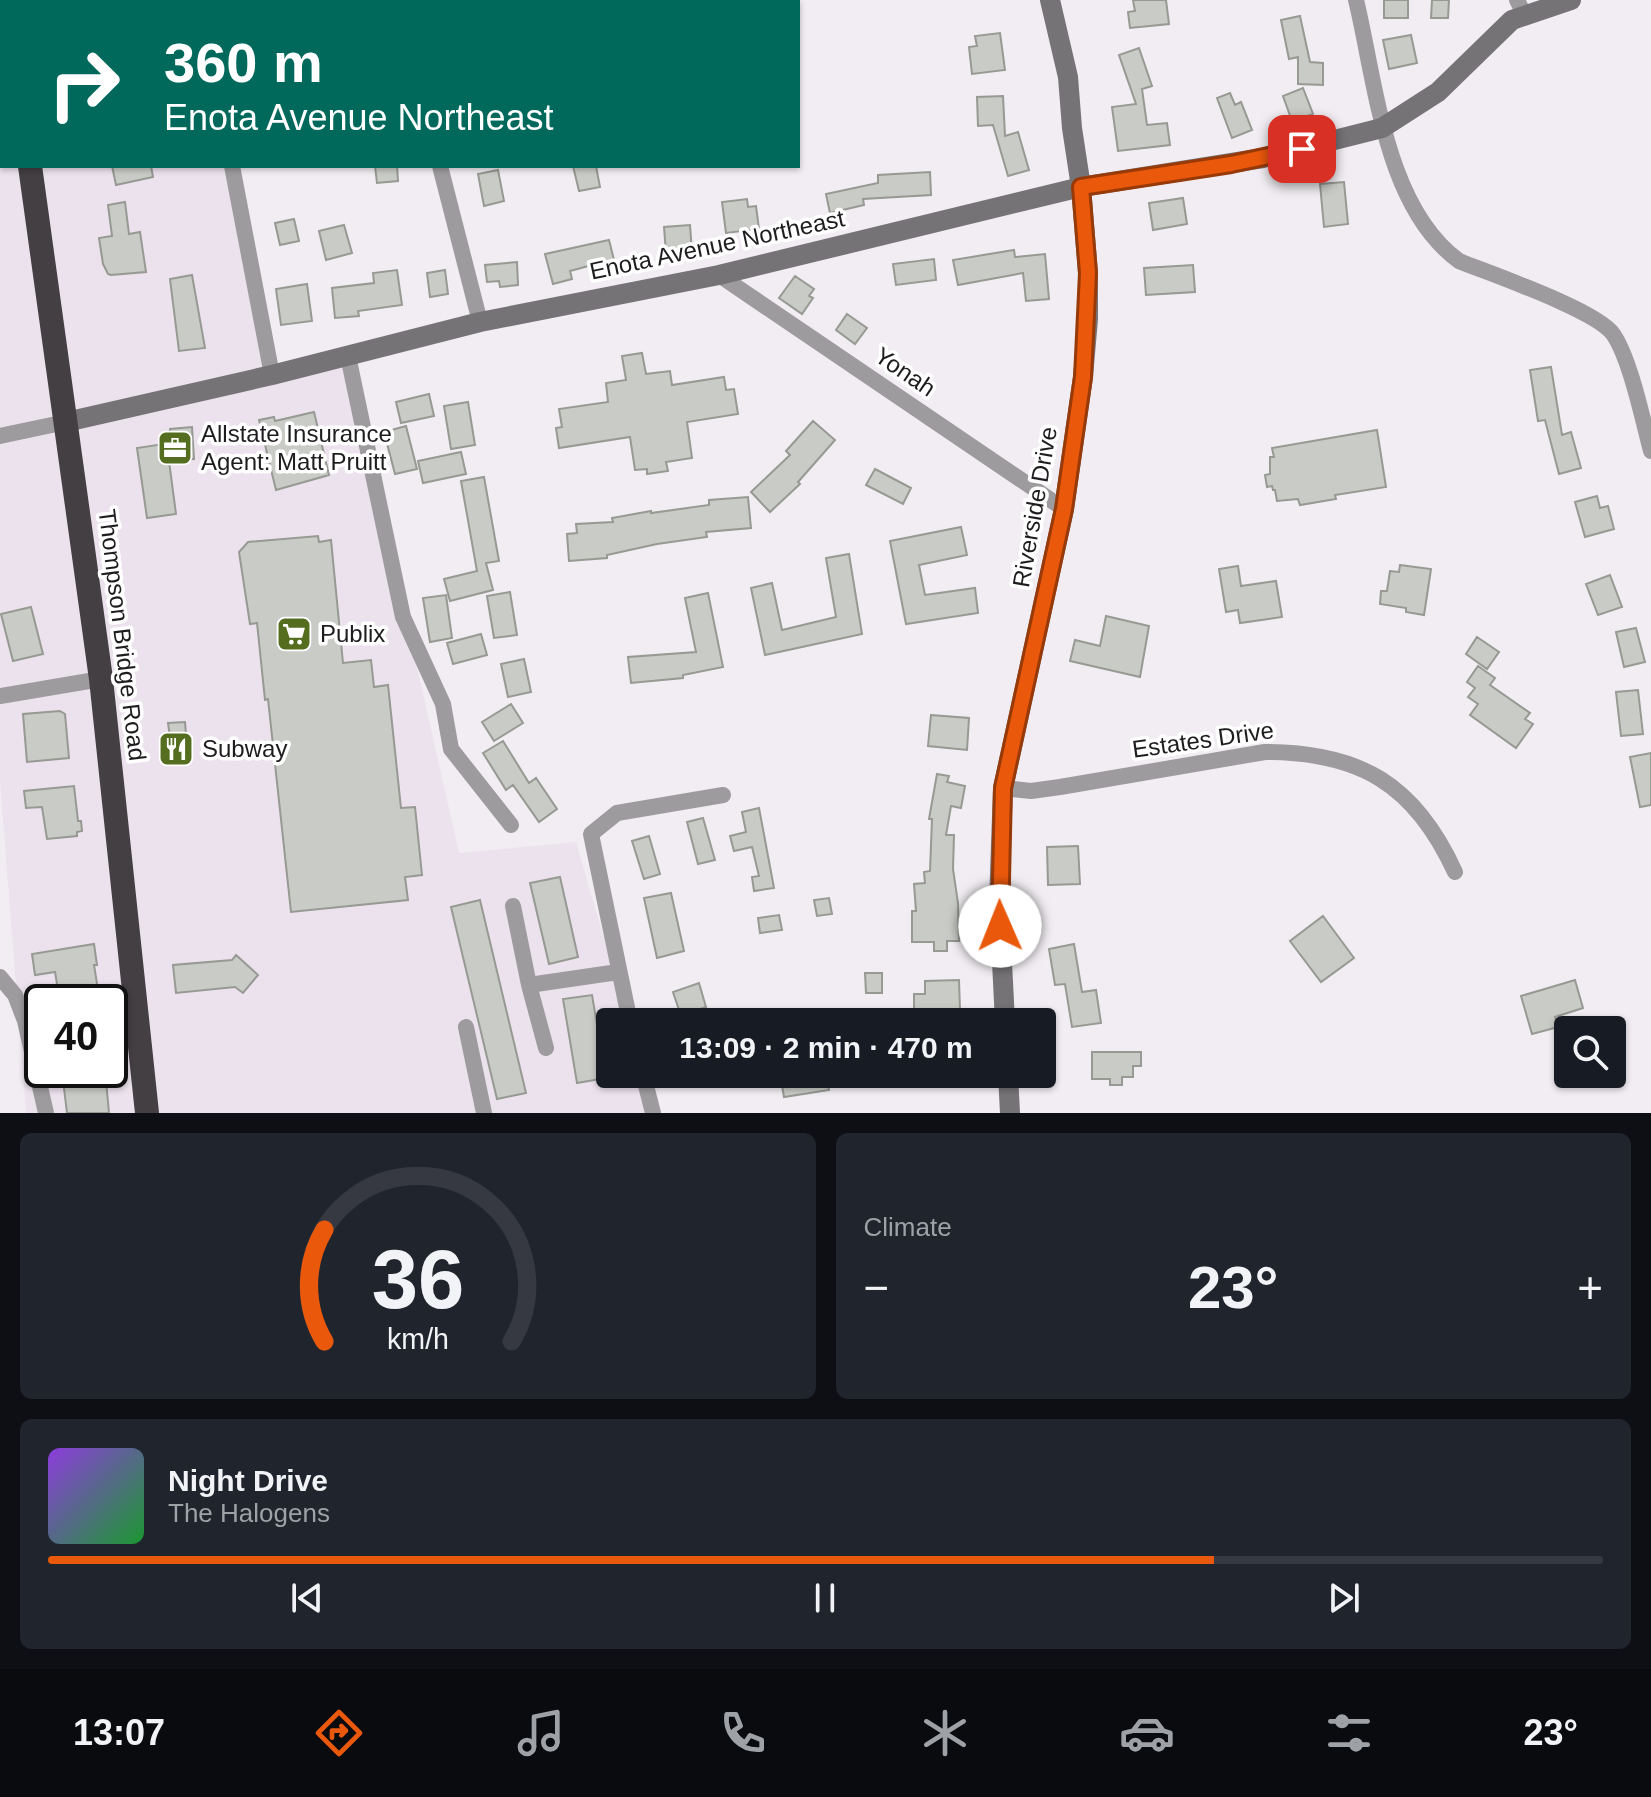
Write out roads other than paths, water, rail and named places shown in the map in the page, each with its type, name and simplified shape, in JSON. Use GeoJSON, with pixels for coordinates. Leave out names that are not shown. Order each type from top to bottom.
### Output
{"type":"FeatureCollection","features":[{"type":"Feature","properties":{"kind":"highway","name":"Thompson Bridge Road"},"geometry":{"type":"LineString","coordinates":[[30,168],[101,679],[147,1113]]}},
{"type":"Feature","properties":{"kind":"street","name":"Riverside Drive"},"geometry":{"type":"LineString","coordinates":[[1004,1008],[999,902],[1003,788],[1064,509],[1088,319],[1088,273],[1081,187],[1068,77],[1050,0]]}},
{"type":"Feature","properties":{"kind":"street"},"geometry":{"type":"LineString","coordinates":[[1356,0],[1382,128],[1408,195],[1426,228],[1445,251],[1459,261],[1558,301],[1607,326],[1616,337],[1632,381],[1651,451]]}},
{"type":"Feature","properties":{"kind":"street"},"geometry":{"type":"LineString","coordinates":[[1520,7],[1571,0]]}},
{"type":"Feature","properties":{"kind":"street","name":"Enota Avenue Northeast"},"geometry":{"type":"LineString","coordinates":[[66,422],[272,375],[480,322],[719,275],[1081,187],[1263,158],[1382,128],[1438,92],[1512,20],[1520,7]]}},
{"type":"Feature","properties":{"kind":"street"},"geometry":{"type":"LineString","coordinates":[[232,168],[272,375]]}},
{"type":"Feature","properties":{"kind":"street"},"geometry":{"type":"LineString","coordinates":[[441,168],[480,322]]}},
{"type":"Feature","properties":{"kind":"street","name":"Yonah"},"geometry":{"type":"LineString","coordinates":[[719,275],[1064,509]]}},
{"type":"Feature","properties":{"kind":"street"},"geometry":{"type":"LineString","coordinates":[[348,356],[403,617],[443,704],[451,749],[511,825]]}},
{"type":"Feature","properties":{"kind":"street"},"geometry":{"type":"LineString","coordinates":[[0,436],[66,422]]}},
{"type":"Feature","properties":{"kind":"street"},"geometry":{"type":"LineString","coordinates":[[0,696],[101,679]]}},
{"type":"Feature","properties":{"kind":"street","name":"Estates Drive"},"geometry":{"type":"LineString","coordinates":[[1003,788],[1031,791],[1265,752],[1330,756],[1358,766],[1385,781],[1412,804],[1431,827],[1455,872]]}},
{"type":"Feature","properties":{"kind":"street"},"geometry":{"type":"LineString","coordinates":[[627,1008],[591,834],[617,813],[723,795]]}},
{"type":"Feature","properties":{"kind":"street"},"geometry":{"type":"LineString","coordinates":[[513,906],[546,1048]]}},
{"type":"Feature","properties":{"kind":"street"},"geometry":{"type":"LineString","coordinates":[[529,985],[618,972]]}},
{"type":"Feature","properties":{"kind":"street"},"geometry":{"type":"LineString","coordinates":[[0,977],[15,995],[25,1021],[46,1113]]}},
{"type":"Feature","properties":{"kind":"street"},"geometry":{"type":"LineString","coordinates":[[466,1027],[484,1113]]}},
{"type":"Feature","properties":{"kind":"street"},"geometry":{"type":"LineString","coordinates":[[647,1088],[653,1113]]}},
{"type":"Feature","properties":{"kind":"street"},"geometry":{"type":"LineString","coordinates":[[1009,1088],[1010,1113]]}},
{"type":"Feature","properties":{"kind":"place","name":"Allstate Insurance Agent: Matt Pruitt"},"geometry":{"type":"Point","coordinates":[175,448]}},
{"type":"Feature","properties":{"kind":"place","name":"Publix"},"geometry":{"type":"Point","coordinates":[294,634]}},
{"type":"Feature","properties":{"kind":"place","name":"Subway"},"geometry":{"type":"Point","coordinates":[176,749]}}]}
